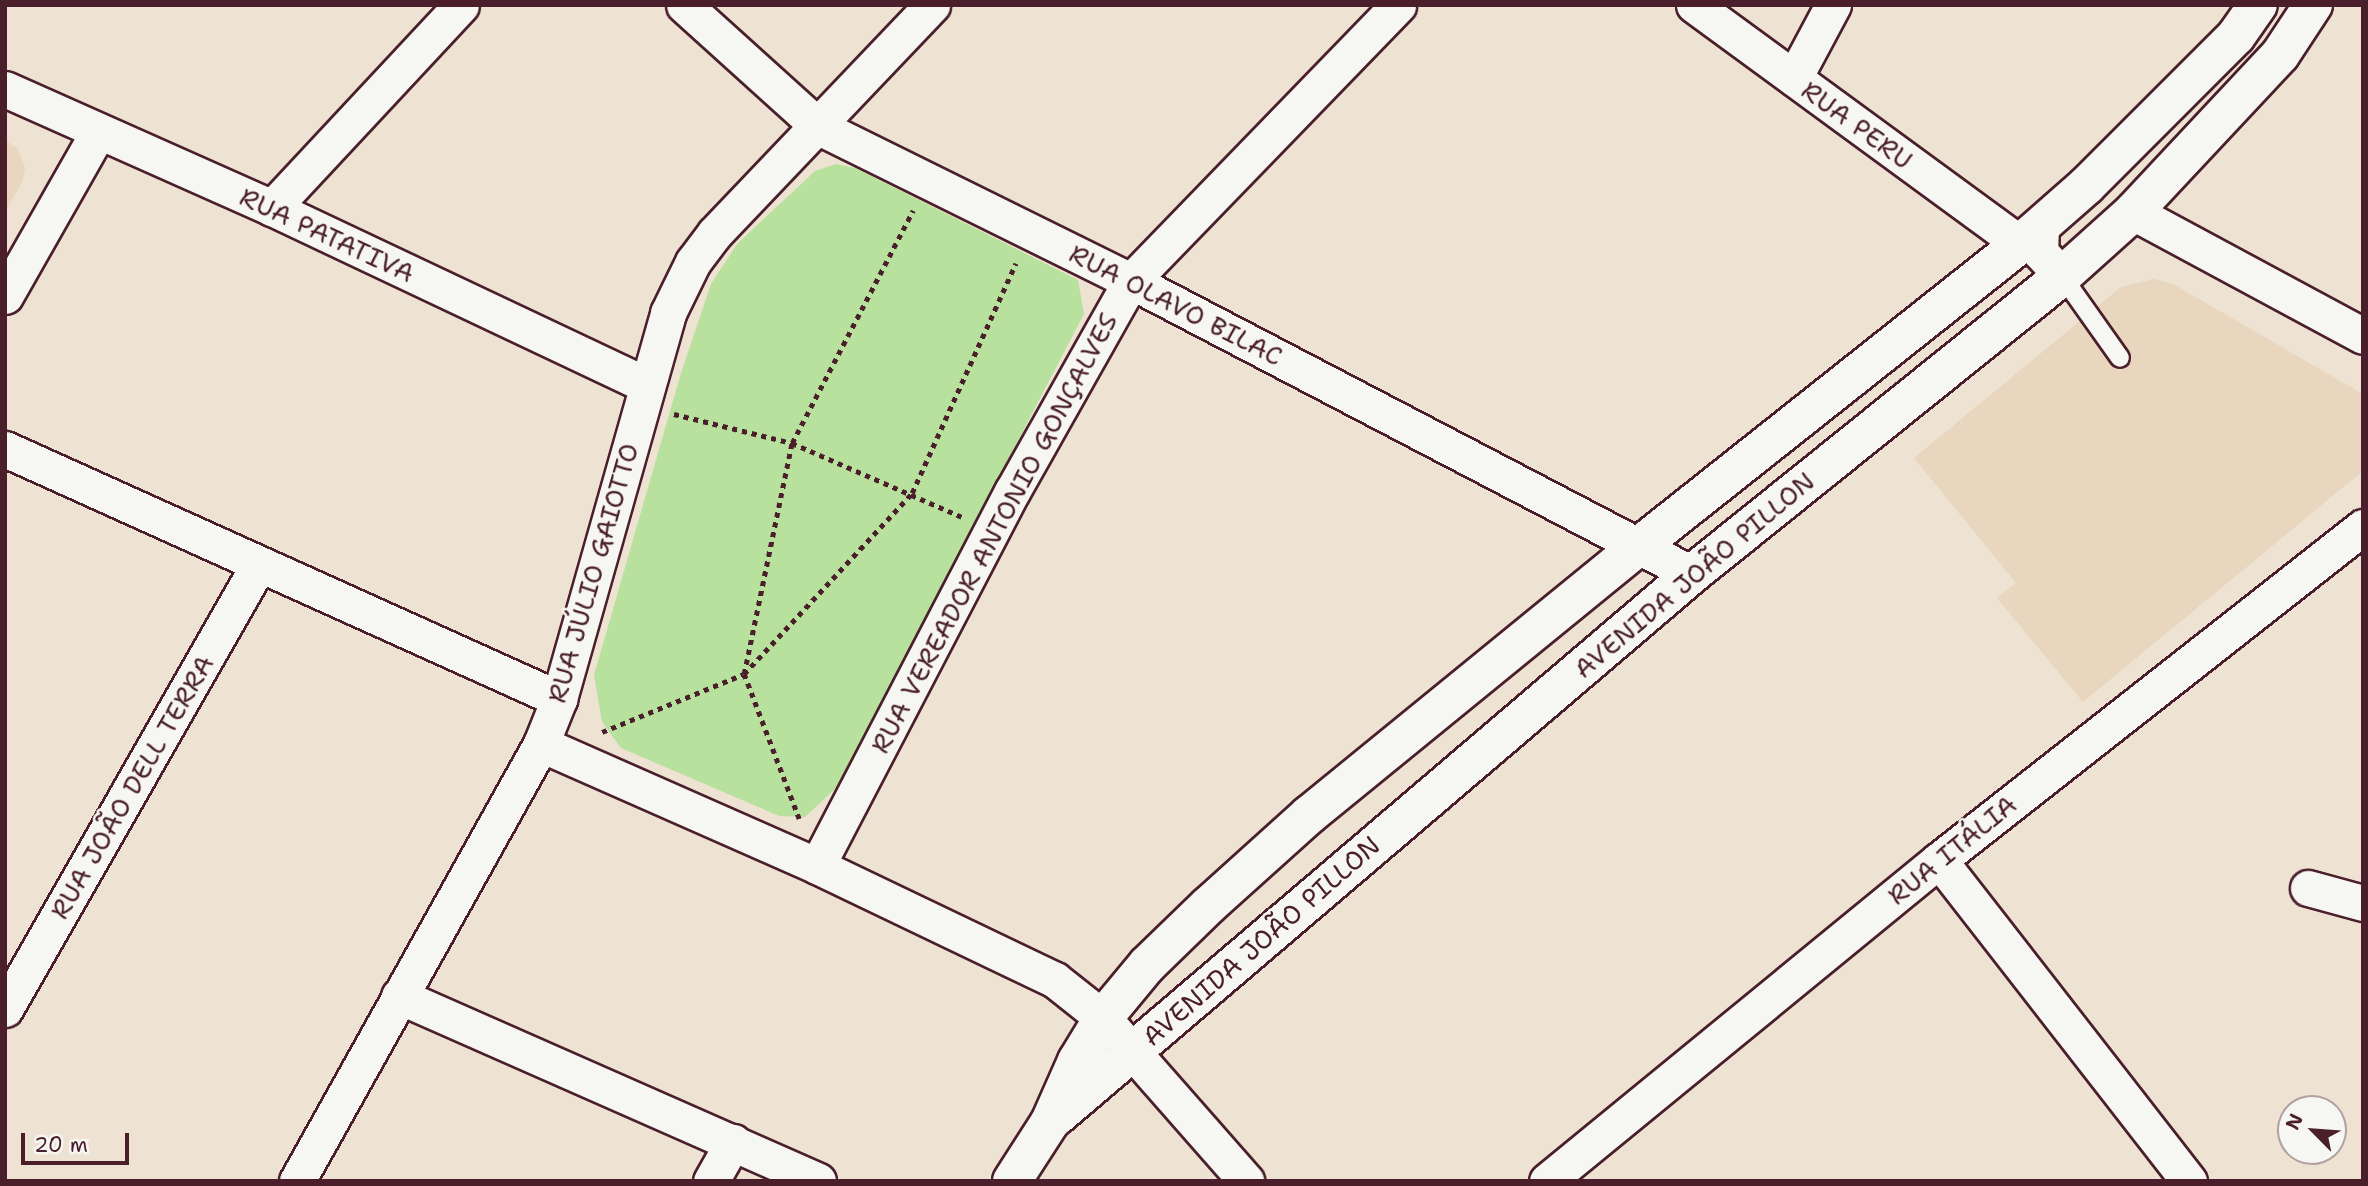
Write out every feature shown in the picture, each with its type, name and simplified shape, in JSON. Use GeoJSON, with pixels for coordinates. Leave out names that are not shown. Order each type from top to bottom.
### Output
{"type":"FeatureCollection","features":[{"type":"Feature","properties":{"kind":"main road","name":"AVENIDA JOÃO PILLON"},"geometry":{"type":"LineString","coordinates":[[1012,1181],[1050,1122],[1077,1061],[1103,1017],[1147,965],[1309,815],[1638,547],[2031,235],[2086,186],[2236,36],[2258,5]]}},
{"type":"Feature","properties":{"kind":"main road","name":"AVENIDA JOÃO PILLON"},"geometry":{"type":"LineString","coordinates":[[1050,1122],[1692,574],[2062,276],[2133,212],[2280,55],[2313,5]]}},
{"type":"Feature","properties":{"kind":"street"},"geometry":{"type":"LineString","coordinates":[[272,208],[461,5]]}},
{"type":"Feature","properties":{"kind":"street","name":"RUA OLAVO BILAC"},"geometry":{"type":"LineString","coordinates":[[684,5],[819,127],[930,179],[1131,281],[1692,574]]}},
{"type":"Feature","properties":{"kind":"street","name":"RUA JÚLIO GAIOTTO"},"geometry":{"type":"LineString","coordinates":[[298,1181],[400,996],[548,747],[643,396],[668,313],[693,262],[715,233],[819,127],[932,5]]}},
{"type":"Feature","properties":{"kind":"street","name":"RUA VEREADOR ANTONIO GONÇALVES"},"geometry":{"type":"LineString","coordinates":[[817,866],[991,531],[1131,281],[1398,5]]}},
{"type":"Feature","properties":{"kind":"street","name":"RUA PERU"},"geometry":{"type":"LineString","coordinates":[[1694,5],[1794,78],[2031,235]]}},
{"type":"Feature","properties":{"kind":"street"},"geometry":{"type":"LineString","coordinates":[[1794,78],[1833,5]]}},
{"type":"Feature","properties":{"kind":"street","name":"RUA PATATIVA"},"geometry":{"type":"LineString","coordinates":[[5,89],[272,208],[643,396]]}},
{"type":"Feature","properties":{"kind":"street"},"geometry":{"type":"LineString","coordinates":[[5,296],[98,132]]}},
{"type":"Feature","properties":{"kind":"street"},"geometry":{"type":"LineString","coordinates":[[2133,212],[2363,336]]}},
{"type":"Feature","properties":{"kind":"street"},"geometry":{"type":"LineString","coordinates":[[2031,235],[2040,253],[2062,276]]}},
{"type":"Feature","properties":{"kind":"street"},"geometry":{"type":"LineString","coordinates":[[5,449],[559,699]]}},
{"type":"Feature","properties":{"kind":"street","name":"RUA ITÁLIA"},"geometry":{"type":"LineString","coordinates":[[1547,1181],[1939,860],[2363,527]]}},
{"type":"Feature","properties":{"kind":"street","name":"RUA JOÃO DELL TERRA"},"geometry":{"type":"LineString","coordinates":[[5,1009],[259,564]]}},
{"type":"Feature","properties":{"kind":"street"},"geometry":{"type":"LineString","coordinates":[[548,747],[817,866],[1055,980],[1103,1017],[1247,1181]]}},
{"type":"Feature","properties":{"kind":"street"},"geometry":{"type":"LineString","coordinates":[[1939,860],[2189,1181]]}},
{"type":"Feature","properties":{"kind":"street"},"geometry":{"type":"LineString","coordinates":[[2308,888],[2363,903]]}},
{"type":"Feature","properties":{"kind":"street"},"geometry":{"type":"LineString","coordinates":[[400,996],[818,1181]]}},
{"type":"Feature","properties":{"kind":"street"},"geometry":{"type":"LineString","coordinates":[[711,1181],[733,1142]]}},
{"type":"Feature","properties":{"kind":"lane"},"geometry":{"type":"LineString","coordinates":[[2062,276],[2120,358]]}},
{"type":"Feature","properties":{"kind":"path"},"geometry":{"type":"LineString","coordinates":[[817,866],[744,674],[792,443],[930,179]]}},
{"type":"Feature","properties":{"kind":"path"},"geometry":{"type":"LineString","coordinates":[[548,747],[744,674],[912,493],[1031,230]]}},
{"type":"Feature","properties":{"kind":"path"},"geometry":{"type":"LineString","coordinates":[[643,396],[792,443],[912,493],[991,531]]}},
{"type":"Feature","properties":{"kind":"shaded area"},"geometry":{"type":"Polygon","coordinates":[[[5,140],[18,149],[25,168],[23,180],[5,212],[5,140]]]}},
{"type":"Feature","properties":{"kind":"shaded area"},"geometry":{"type":"Polygon","coordinates":[[[2154,279],[2173,284],[2363,394],[2363,471],[2083,702],[1997,598],[2016,583],[1914,458],[2121,287],[2154,279]]]}},
{"type":"Feature","properties":{"kind":"green space"},"geometry":{"type":"Polygon","coordinates":[[[836,164],[855,168],[1078,280],[1084,314],[837,787],[805,817],[779,816],[621,748],[602,722],[594,675],[681,373],[711,284],[737,244],[815,171],[836,164]]]}}]}
